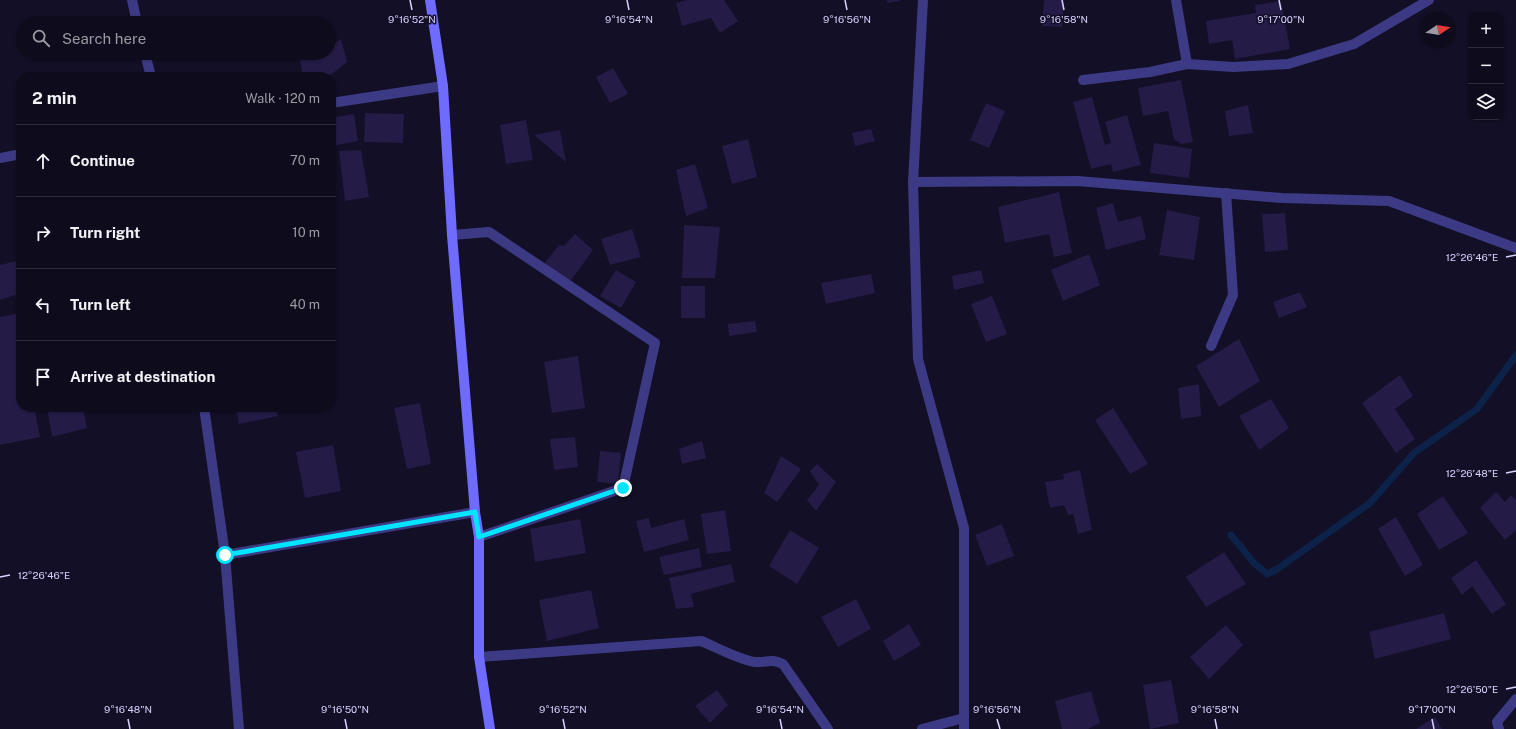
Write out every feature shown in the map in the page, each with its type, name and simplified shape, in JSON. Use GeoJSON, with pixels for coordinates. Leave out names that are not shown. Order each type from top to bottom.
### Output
{"type":"FeatureCollection","features":[{"type":"Feature","properties":{"kind":"main road"},"geometry":{"type":"LineString","coordinates":[[430,0],[443,86],[452,235],[475,512],[479,537],[480,657],[490,729]]}},
{"type":"Feature","properties":{"kind":"street"},"geometry":{"type":"LineString","coordinates":[[132,0],[135,16]]}},
{"type":"Feature","properties":{"kind":"street"},"geometry":{"type":"LineString","coordinates":[[923,0],[913,182],[918,359],[964,528],[964,729]]}},
{"type":"Feature","properties":{"kind":"street"},"geometry":{"type":"LineString","coordinates":[[1176,0],[1187,64]]}},
{"type":"Feature","properties":{"kind":"street"},"geometry":{"type":"LineString","coordinates":[[1083,80],[1150,72],[1187,64],[1233,67],[1288,64],[1354,44],[1429,0]]}},
{"type":"Feature","properties":{"kind":"street"},"geometry":{"type":"LineString","coordinates":[[147,60],[150,72]]}},
{"type":"Feature","properties":{"kind":"street"},"geometry":{"type":"LineString","coordinates":[[336,103],[443,86]]}},
{"type":"Feature","properties":{"kind":"street"},"geometry":{"type":"LineString","coordinates":[[0,158],[16,155]]}},
{"type":"Feature","properties":{"kind":"street"},"geometry":{"type":"LineString","coordinates":[[913,182],[1078,181],[1282,198],[1389,201],[1512,248],[1516,248]]}},
{"type":"Feature","properties":{"kind":"street"},"geometry":{"type":"LineString","coordinates":[[1211,346],[1233,296],[1226,194]]}},
{"type":"Feature","properties":{"kind":"street"},"geometry":{"type":"LineString","coordinates":[[452,235],[489,232],[655,343],[623,488],[479,537]]}},
{"type":"Feature","properties":{"kind":"street"},"geometry":{"type":"LineString","coordinates":[[205,412],[225,555],[239,729]]}},
{"type":"Feature","properties":{"kind":"street"},"geometry":{"type":"LineString","coordinates":[[225,555],[475,512]]}},
{"type":"Feature","properties":{"kind":"street"},"geometry":{"type":"LineString","coordinates":[[480,657],[701,641],[735,656],[754,662],[774,660],[783,664],[828,729]]}},
{"type":"Feature","properties":{"kind":"street"},"geometry":{"type":"LineString","coordinates":[[1499,729],[1497,722],[1516,699]]}},
{"type":"Feature","properties":{"kind":"street"},"geometry":{"type":"LineString","coordinates":[[922,729],[964,718]]}},
{"type":"Feature","properties":{"kind":"building"},"geometry":{"type":"Polygon","coordinates":[[[687,0],[724,0],[738,21],[720,33],[711,18],[682,26],[676,3],[687,0]]]}},
{"type":"Feature","properties":{"kind":"building"},"geometry":{"type":"Polygon","coordinates":[[[887,0],[900,0],[900,1],[887,3],[887,0]]]}},
{"type":"Feature","properties":{"kind":"building"},"geometry":{"type":"Polygon","coordinates":[[[1044,0],[1064,0],[1062,27],[1042,26],[1044,0]]]}},
{"type":"Feature","properties":{"kind":"building"},"geometry":{"type":"Polygon","coordinates":[[[1281,1],[1290,49],[1235,59],[1232,40],[1209,44],[1206,21],[1256,13],[1255,5],[1281,1]]]}},
{"type":"Feature","properties":{"kind":"building"},"geometry":{"type":"Polygon","coordinates":[[[341,39],[347,62],[334,72],[302,72],[300,60],[336,60],[336,42],[341,39]]]}},
{"type":"Feature","properties":{"kind":"building"},"geometry":{"type":"Polygon","coordinates":[[[613,68],[628,94],[610,103],[596,77],[613,68]]]}},
{"type":"Feature","properties":{"kind":"building"},"geometry":{"type":"Polygon","coordinates":[[[1181,80],[1193,142],[1181,144],[1174,139],[1168,111],[1143,116],[1138,88],[1181,80]]]}},
{"type":"Feature","properties":{"kind":"building"},"geometry":{"type":"Polygon","coordinates":[[[1092,97],[1105,145],[1111,143],[1105,122],[1127,115],[1141,165],[1113,172],[1111,164],[1091,169],[1073,102],[1092,97]]]}},
{"type":"Feature","properties":{"kind":"building"},"geometry":{"type":"Polygon","coordinates":[[[986,103],[1005,111],[989,148],[970,140],[986,103]]]}},
{"type":"Feature","properties":{"kind":"building"},"geometry":{"type":"Polygon","coordinates":[[[1248,105],[1253,133],[1229,136],[1225,111],[1248,105]]]}},
{"type":"Feature","properties":{"kind":"building"},"geometry":{"type":"Polygon","coordinates":[[[365,113],[404,114],[403,143],[364,142],[365,113]]]}},
{"type":"Feature","properties":{"kind":"building"},"geometry":{"type":"Polygon","coordinates":[[[354,114],[358,141],[336,145],[336,117],[354,114]]]}},
{"type":"Feature","properties":{"kind":"building"},"geometry":{"type":"Polygon","coordinates":[[[526,120],[533,160],[506,164],[500,125],[526,120]]]}},
{"type":"Feature","properties":{"kind":"building"},"geometry":{"type":"Polygon","coordinates":[[[871,129],[875,141],[855,146],[852,133],[871,129]]]}},
{"type":"Feature","properties":{"kind":"building"},"geometry":{"type":"Polygon","coordinates":[[[560,130],[566,162],[534,135],[560,130]]]}},
{"type":"Feature","properties":{"kind":"building"},"geometry":{"type":"Polygon","coordinates":[[[748,139],[757,177],[732,184],[722,146],[748,139]]]}},
{"type":"Feature","properties":{"kind":"building"},"geometry":{"type":"Polygon","coordinates":[[[1154,143],[1192,149],[1189,178],[1150,173],[1154,143]]]}},
{"type":"Feature","properties":{"kind":"building"},"geometry":{"type":"Polygon","coordinates":[[[361,150],[369,197],[345,201],[339,151],[361,150]]]}},
{"type":"Feature","properties":{"kind":"building"},"geometry":{"type":"Polygon","coordinates":[[[695,164],[708,208],[686,216],[676,170],[695,164]]]}},
{"type":"Feature","properties":{"kind":"building"},"geometry":{"type":"Polygon","coordinates":[[[1059,192],[1072,253],[1054,257],[1049,234],[1005,243],[998,207],[1059,192]]]}},
{"type":"Feature","properties":{"kind":"building"},"geometry":{"type":"Polygon","coordinates":[[[1113,203],[1118,222],[1141,216],[1146,239],[1106,250],[1096,208],[1113,203]]]}},
{"type":"Feature","properties":{"kind":"building"},"geometry":{"type":"Polygon","coordinates":[[[1167,210],[1200,217],[1194,260],[1159,255],[1167,210]]]}},
{"type":"Feature","properties":{"kind":"building"},"geometry":{"type":"Polygon","coordinates":[[[1285,213],[1288,250],[1265,252],[1262,214],[1285,213]]]}},
{"type":"Feature","properties":{"kind":"building"},"geometry":{"type":"Polygon","coordinates":[[[684,225],[720,227],[715,278],[682,278],[684,225]]]}},
{"type":"Feature","properties":{"kind":"building"},"geometry":{"type":"Polygon","coordinates":[[[632,229],[641,257],[610,265],[601,239],[632,229]]]}},
{"type":"Feature","properties":{"kind":"building"},"geometry":{"type":"Polygon","coordinates":[[[575,234],[593,250],[569,283],[544,264],[559,245],[564,246],[575,234]]]}},
{"type":"Feature","properties":{"kind":"building"},"geometry":{"type":"Polygon","coordinates":[[[1089,254],[1100,285],[1063,301],[1051,270],[1089,254]]]}},
{"type":"Feature","properties":{"kind":"building"},"geometry":{"type":"Polygon","coordinates":[[[16,261],[16,295],[0,300],[0,265],[16,261]]]}},
{"type":"Feature","properties":{"kind":"building"},"geometry":{"type":"Polygon","coordinates":[[[616,270],[636,282],[621,308],[600,296],[616,270]]]}},
{"type":"Feature","properties":{"kind":"building"},"geometry":{"type":"Polygon","coordinates":[[[981,270],[984,283],[954,290],[952,276],[981,270]]]}},
{"type":"Feature","properties":{"kind":"building"},"geometry":{"type":"Polygon","coordinates":[[[871,274],[875,293],[826,304],[821,283],[871,274]]]}},
{"type":"Feature","properties":{"kind":"building"},"geometry":{"type":"Polygon","coordinates":[[[681,286],[705,286],[705,318],[681,318],[681,286]]]}},
{"type":"Feature","properties":{"kind":"building"},"geometry":{"type":"Polygon","coordinates":[[[1300,292],[1307,307],[1279,318],[1273,302],[1300,292]]]}},
{"type":"Feature","properties":{"kind":"building"},"geometry":{"type":"Polygon","coordinates":[[[992,296],[1007,334],[986,342],[971,304],[992,296]]]}},
{"type":"Feature","properties":{"kind":"building"},"geometry":{"type":"Polygon","coordinates":[[[16,314],[16,412],[35,412],[40,437],[0,445],[0,317],[16,314]]]}},
{"type":"Feature","properties":{"kind":"building"},"geometry":{"type":"Polygon","coordinates":[[[755,321],[757,332],[729,336],[728,324],[755,321]]]}},
{"type":"Feature","properties":{"kind":"building"},"geometry":{"type":"Polygon","coordinates":[[[1239,339],[1260,381],[1219,407],[1196,366],[1239,339]]]}},
{"type":"Feature","properties":{"kind":"building"},"geometry":{"type":"Polygon","coordinates":[[[578,356],[585,408],[552,413],[544,362],[578,356]]]}},
{"type":"Feature","properties":{"kind":"building"},"geometry":{"type":"Polygon","coordinates":[[[1400,375],[1413,396],[1395,409],[1415,439],[1396,453],[1362,403],[1400,375]]]}},
{"type":"Feature","properties":{"kind":"building"},"geometry":{"type":"Polygon","coordinates":[[[1199,384],[1201,416],[1181,419],[1178,388],[1199,384]]]}},
{"type":"Feature","properties":{"kind":"building"},"geometry":{"type":"Polygon","coordinates":[[[1271,399],[1289,428],[1259,450],[1239,416],[1271,399]]]}},
{"type":"Feature","properties":{"kind":"building"},"geometry":{"type":"Polygon","coordinates":[[[420,403],[431,464],[407,469],[394,408],[420,403]]]}},
{"type":"Feature","properties":{"kind":"building"},"geometry":{"type":"Polygon","coordinates":[[[1113,408],[1148,464],[1130,474],[1095,420],[1113,408]]]}},
{"type":"Feature","properties":{"kind":"building"},"geometry":{"type":"Polygon","coordinates":[[[48,412],[84,412],[87,428],[52,437],[48,412]]]}},
{"type":"Feature","properties":{"kind":"building"},"geometry":{"type":"Polygon","coordinates":[[[237,412],[277,412],[278,416],[239,424],[237,412]]]}},
{"type":"Feature","properties":{"kind":"building"},"geometry":{"type":"Polygon","coordinates":[[[575,437],[578,467],[554,470],[550,439],[575,437]]]}},
{"type":"Feature","properties":{"kind":"building"},"geometry":{"type":"Polygon","coordinates":[[[702,441],[706,458],[682,464],[679,449],[702,441]]]}},
{"type":"Feature","properties":{"kind":"building"},"geometry":{"type":"Polygon","coordinates":[[[333,445],[341,491],[305,498],[296,452],[333,445]]]}},
{"type":"Feature","properties":{"kind":"building"},"geometry":{"type":"Polygon","coordinates":[[[600,451],[621,453],[618,484],[597,482],[600,451]]]}},
{"type":"Feature","properties":{"kind":"building"},"geometry":{"type":"Polygon","coordinates":[[[781,456],[801,469],[777,502],[764,493],[781,456]]]}},
{"type":"Feature","properties":{"kind":"building"},"geometry":{"type":"Polygon","coordinates":[[[817,464],[836,482],[816,511],[807,500],[819,485],[810,471],[817,464]]]}},
{"type":"Feature","properties":{"kind":"building"},"geometry":{"type":"Polygon","coordinates":[[[1080,470],[1092,530],[1078,534],[1073,514],[1068,515],[1064,505],[1050,508],[1045,482],[1064,479],[1063,474],[1080,470]]]}},
{"type":"Feature","properties":{"kind":"building"},"geometry":{"type":"Polygon","coordinates":[[[1496,492],[1505,502],[1511,495],[1516,500],[1516,530],[1505,540],[1480,508],[1496,492]]]}},
{"type":"Feature","properties":{"kind":"building"},"geometry":{"type":"Polygon","coordinates":[[[1443,496],[1468,533],[1439,550],[1417,514],[1443,496]]]}},
{"type":"Feature","properties":{"kind":"building"},"geometry":{"type":"Polygon","coordinates":[[[725,510],[731,551],[707,554],[701,514],[725,510]]]}},
{"type":"Feature","properties":{"kind":"building"},"geometry":{"type":"Polygon","coordinates":[[[1396,517],[1423,565],[1405,576],[1378,529],[1396,517]]]}},
{"type":"Feature","properties":{"kind":"building"},"geometry":{"type":"Polygon","coordinates":[[[649,518],[651,528],[684,519],[689,540],[644,552],[636,521],[649,518]]]}},
{"type":"Feature","properties":{"kind":"building"},"geometry":{"type":"Polygon","coordinates":[[[580,519],[586,553],[535,562],[530,529],[580,519]]]}},
{"type":"Feature","properties":{"kind":"building"},"geometry":{"type":"Polygon","coordinates":[[[1002,524],[1014,556],[987,566],[975,535],[1002,524]]]}},
{"type":"Feature","properties":{"kind":"building"},"geometry":{"type":"Polygon","coordinates":[[[790,530],[819,548],[797,584],[769,566],[790,530]]]}},
{"type":"Feature","properties":{"kind":"building"},"geometry":{"type":"Polygon","coordinates":[[[699,548],[702,567],[664,575],[659,557],[699,548]]]}},
{"type":"Feature","properties":{"kind":"building"},"geometry":{"type":"Polygon","coordinates":[[[1224,552],[1246,584],[1206,607],[1186,577],[1224,552]]]}},
{"type":"Feature","properties":{"kind":"building"},"geometry":{"type":"Polygon","coordinates":[[[1476,560],[1506,604],[1492,614],[1472,586],[1462,595],[1451,578],[1476,560]]]}},
{"type":"Feature","properties":{"kind":"building"},"geometry":{"type":"Polygon","coordinates":[[[731,564],[735,582],[691,594],[694,607],[676,609],[669,578],[731,564]]]}},
{"type":"Feature","properties":{"kind":"building"},"geometry":{"type":"Polygon","coordinates":[[[591,590],[599,628],[547,641],[539,600],[591,590]]]}},
{"type":"Feature","properties":{"kind":"building"},"geometry":{"type":"Polygon","coordinates":[[[856,599],[871,629],[838,647],[821,617],[856,599]]]}},
{"type":"Feature","properties":{"kind":"building"},"geometry":{"type":"Polygon","coordinates":[[[1444,613],[1451,639],[1375,659],[1369,632],[1444,613]]]}},
{"type":"Feature","properties":{"kind":"building"},"geometry":{"type":"Polygon","coordinates":[[[909,624],[921,645],[894,661],[883,641],[909,624]]]}},
{"type":"Feature","properties":{"kind":"building"},"geometry":{"type":"Polygon","coordinates":[[[1226,625],[1243,645],[1209,679],[1190,657],[1226,625]]]}},
{"type":"Feature","properties":{"kind":"building"},"geometry":{"type":"Polygon","coordinates":[[[1171,680],[1179,723],[1150,729],[1143,685],[1171,680]]]}},
{"type":"Feature","properties":{"kind":"building"},"geometry":{"type":"Polygon","coordinates":[[[717,690],[728,705],[710,723],[695,706],[717,690]]]}},
{"type":"Feature","properties":{"kind":"building"},"geometry":{"type":"Polygon","coordinates":[[[1091,691],[1100,723],[1088,729],[1062,729],[1055,701],[1091,691]]]}},
{"type":"Feature","properties":{"kind":"building"},"geometry":{"type":"Polygon","coordinates":[[[1435,717],[1442,729],[1416,729],[1435,717]]]}},
{"type":"Feature","properties":{"kind":"waterway"},"geometry":{"type":"LineString","coordinates":[[1231,535],[1254,563],[1267,574],[1276,570],[1370,503],[1414,453],[1477,409],[1516,355]]}},
{"type":"Feature","properties":{"kind":"route"},"geometry":{"type":"LineString","coordinates":[[225,555],[475,512],[479,537],[623,488]]}}]}
